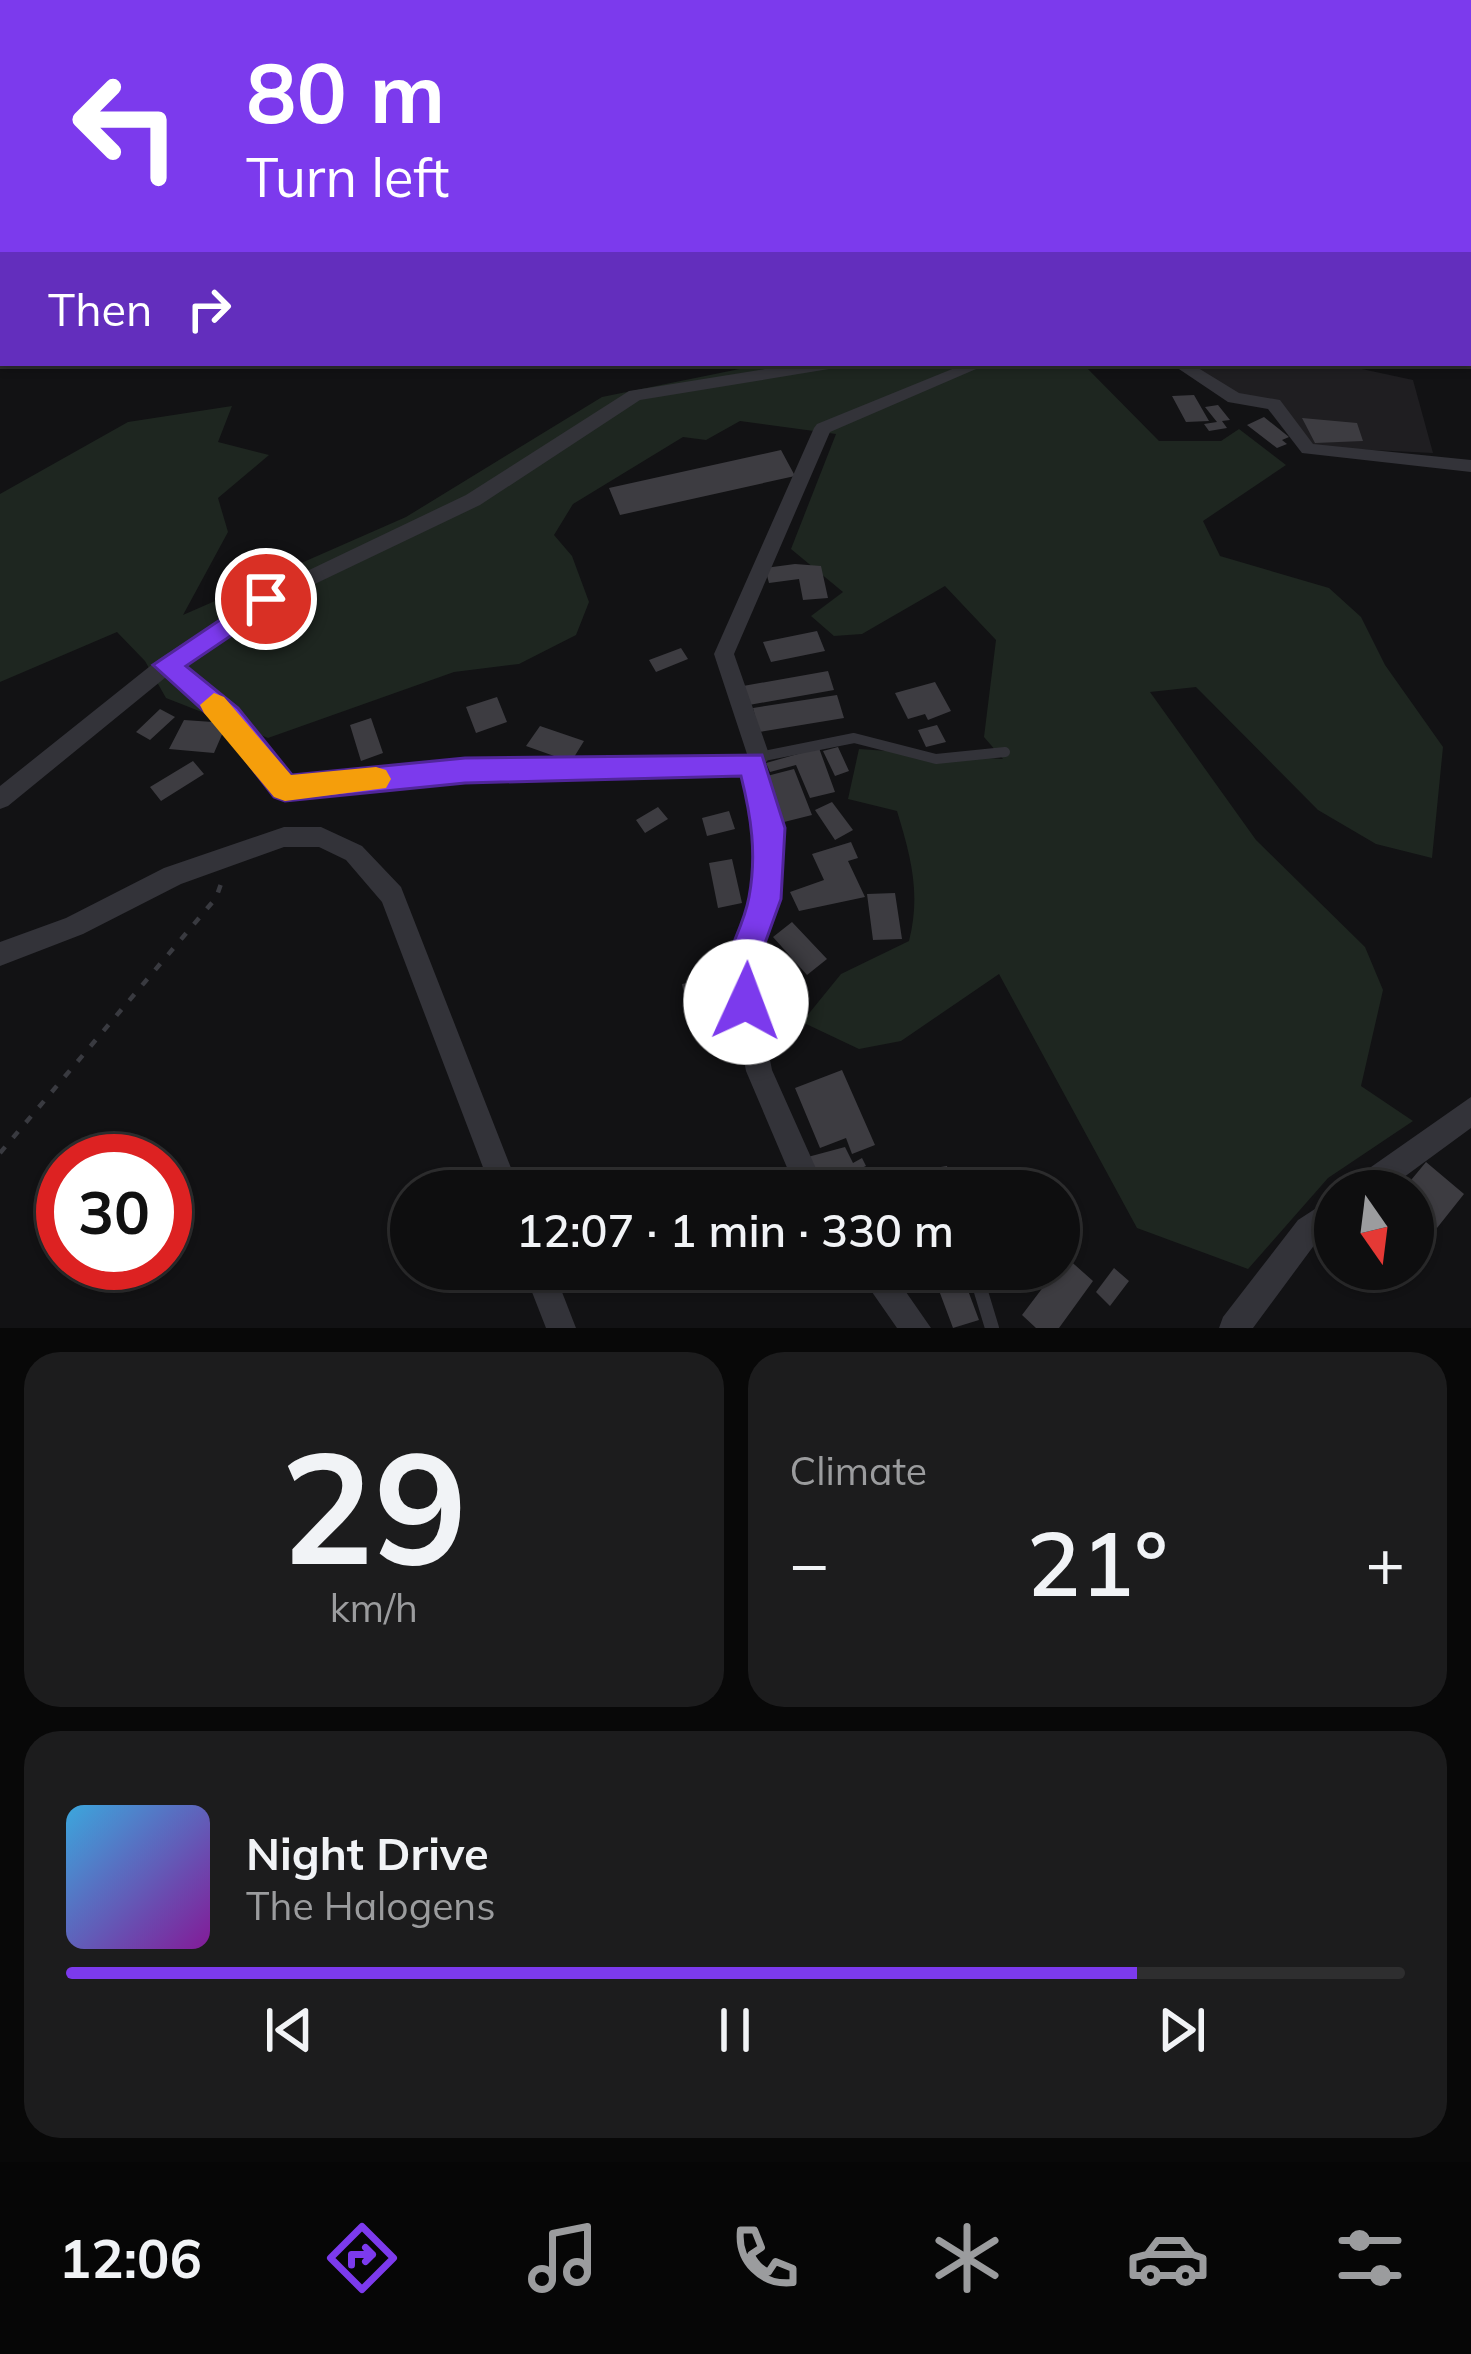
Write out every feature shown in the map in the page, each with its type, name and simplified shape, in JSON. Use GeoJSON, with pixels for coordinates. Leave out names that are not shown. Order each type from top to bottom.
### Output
{"type":"FeatureCollection","features":[{"type":"Feature","properties":{"kind":"street"},"geometry":{"type":"LineString","coordinates":[[0,799],[166,665],[266,599],[472,500],[635,395],[816,366]]}},
{"type":"Feature","properties":{"kind":"street"},"geometry":{"type":"LineString","coordinates":[[803,1170],[759,1071],[739,968],[765,899],[770,828],[756,760],[724,654],[823,428],[975,366]]}},
{"type":"Feature","properties":{"kind":"street"},"geometry":{"type":"LineString","coordinates":[[1183,366],[1234,398],[1274,404],[1308,449],[1471,466]]}},
{"type":"Feature","properties":{"kind":"street"},"geometry":{"type":"LineString","coordinates":[[166,665],[228,716],[285,788],[465,770],[756,760]]}},
{"type":"Feature","properties":{"kind":"street"},"geometry":{"type":"LineString","coordinates":[[0,954],[74,926],[173,876],[284,837],[321,837],[353,853],[392,896],[498,1170]]}},
{"type":"Feature","properties":{"kind":"street"},"geometry":{"type":"LineString","coordinates":[[1390,1170],[1471,1111]]}},
{"type":"Feature","properties":{"kind":"street"},"geometry":{"type":"LineString","coordinates":[[1234,1328],[1314,1226]]}},
{"type":"Feature","properties":{"kind":"street"},"geometry":{"type":"LineString","coordinates":[[546,1290],[561,1328]]}},
{"type":"Feature","properties":{"kind":"street"},"geometry":{"type":"LineString","coordinates":[[888,1290],[916,1328]]}},
{"type":"Feature","properties":{"kind":"lane"},"geometry":{"type":"LineString","coordinates":[[756,760],[854,738],[936,759],[1006,752]]}},
{"type":"Feature","properties":{"kind":"lane"},"geometry":{"type":"LineString","coordinates":[[980,1290],[992,1328]]}},
{"type":"Feature","properties":{"kind":"path"},"geometry":{"type":"LineString","coordinates":[[0,1153],[216,898],[230,857]]}},
{"type":"Feature","properties":{"kind":"shaded area"},"geometry":{"type":"Polygon","coordinates":[[[754,366],[1085,366],[1159,441],[1221,441],[1239,429],[1286,465],[1203,521],[1220,556],[1329,588],[1361,617],[1385,665],[1443,747],[1432,858],[1376,844],[1318,810],[1196,687],[1150,692],[1256,840],[1365,947],[1383,990],[1361,1086],[1413,1121],[1340,1170],[1314,1170],[1314,1194],[1248,1269],[1137,1228],[999,974],[901,1041],[859,1049],[802,1022],[841,974],[909,941],[913,876],[897,811],[848,799],[859,749],[1003,759],[984,737],[996,640],[945,586],[862,634],[834,636],[811,616],[843,592],[791,549],[836,434],[740,421],[706,440],[683,437],[573,504],[554,535],[572,556],[589,602],[576,635],[519,664],[454,672],[268,738],[166,698],[145,661],[117,632],[0,682],[0,494],[128,422],[232,406],[218,442],[269,455],[218,498],[228,532],[183,615],[406,517],[602,397],[754,366]]]}},
{"type":"Feature","properties":{"kind":"shaded area"},"geometry":{"type":"Polygon","coordinates":[[[1193,366],[1348,366],[1413,380],[1433,453],[1311,447],[1272,400],[1232,394],[1193,366]]]}},
{"type":"Feature","properties":{"kind":"building"},"geometry":{"type":"Polygon","coordinates":[[[1194,395],[1209,421],[1186,422],[1172,396],[1194,395]]]}},
{"type":"Feature","properties":{"kind":"building"},"geometry":{"type":"Polygon","coordinates":[[[1218,405],[1230,420],[1222,421],[1227,428],[1209,431],[1204,424],[1217,422],[1205,407],[1218,405]]]}},
{"type":"Feature","properties":{"kind":"building"},"geometry":{"type":"Polygon","coordinates":[[[1264,417],[1289,437],[1282,440],[1287,444],[1277,448],[1247,425],[1264,417]]]}},
{"type":"Feature","properties":{"kind":"building"},"geometry":{"type":"Polygon","coordinates":[[[1302,418],[1357,423],[1363,441],[1315,443],[1302,418]]]}},
{"type":"Feature","properties":{"kind":"building"},"geometry":{"type":"Polygon","coordinates":[[[781,450],[795,476],[620,515],[609,488],[781,450]]]}},
{"type":"Feature","properties":{"kind":"building"},"geometry":{"type":"Polygon","coordinates":[[[821,566],[828,598],[803,600],[799,579],[769,583],[765,568],[821,566]]]}},
{"type":"Feature","properties":{"kind":"building"},"geometry":{"type":"Polygon","coordinates":[[[817,631],[825,651],[771,662],[763,642],[817,631]]]}},
{"type":"Feature","properties":{"kind":"building"},"geometry":{"type":"Polygon","coordinates":[[[681,648],[688,659],[656,672],[649,660],[681,648]]]}},
{"type":"Feature","properties":{"kind":"building"},"geometry":{"type":"Polygon","coordinates":[[[828,671],[834,690],[749,705],[743,686],[828,671]]]}},
{"type":"Feature","properties":{"kind":"building"},"geometry":{"type":"Polygon","coordinates":[[[935,682],[951,711],[928,720],[925,714],[908,719],[895,693],[935,682]]]}},
{"type":"Feature","properties":{"kind":"building"},"geometry":{"type":"Polygon","coordinates":[[[837,695],[844,718],[759,732],[753,708],[837,695]]]}},
{"type":"Feature","properties":{"kind":"building"},"geometry":{"type":"Polygon","coordinates":[[[497,697],[507,722],[476,733],[466,707],[497,697]]]}},
{"type":"Feature","properties":{"kind":"building"},"geometry":{"type":"Polygon","coordinates":[[[160,709],[175,717],[150,740],[136,732],[160,709]]]}},
{"type":"Feature","properties":{"kind":"building"},"geometry":{"type":"Polygon","coordinates":[[[371,718],[383,753],[361,761],[350,725],[371,718]]]}},
{"type":"Feature","properties":{"kind":"building"},"geometry":{"type":"Polygon","coordinates":[[[184,720],[227,723],[214,753],[169,749],[184,720]]]}},
{"type":"Feature","properties":{"kind":"building"},"geometry":{"type":"Polygon","coordinates":[[[937,725],[946,742],[926,747],[918,730],[937,725]]]}},
{"type":"Feature","properties":{"kind":"building"},"geometry":{"type":"Polygon","coordinates":[[[540,726],[584,741],[571,762],[526,746],[540,726]]]}},
{"type":"Feature","properties":{"kind":"building"},"geometry":{"type":"Polygon","coordinates":[[[838,747],[849,771],[835,776],[823,751],[838,747]]]}},
{"type":"Feature","properties":{"kind":"building"},"geometry":{"type":"Polygon","coordinates":[[[819,748],[835,792],[810,798],[796,765],[770,772],[766,763],[819,748]]]}},
{"type":"Feature","properties":{"kind":"building"},"geometry":{"type":"Polygon","coordinates":[[[193,761],[204,774],[161,801],[150,787],[193,761]]]}},
{"type":"Feature","properties":{"kind":"building"},"geometry":{"type":"Polygon","coordinates":[[[794,769],[812,815],[776,824],[759,778],[794,769]]]}},
{"type":"Feature","properties":{"kind":"building"},"geometry":{"type":"Polygon","coordinates":[[[832,802],[853,830],[835,840],[815,810],[832,802]]]}},
{"type":"Feature","properties":{"kind":"building"},"geometry":{"type":"Polygon","coordinates":[[[658,807],[668,819],[645,833],[636,820],[658,807]]]}},
{"type":"Feature","properties":{"kind":"building"},"geometry":{"type":"Polygon","coordinates":[[[729,811],[735,829],[707,836],[702,818],[729,811]]]}},
{"type":"Feature","properties":{"kind":"building"},"geometry":{"type":"Polygon","coordinates":[[[851,842],[858,858],[848,861],[865,897],[799,911],[790,892],[824,880],[812,854],[851,842]]]}},
{"type":"Feature","properties":{"kind":"building"},"geometry":{"type":"Polygon","coordinates":[[[732,859],[742,903],[718,908],[709,863],[732,859]]]}},
{"type":"Feature","properties":{"kind":"building"},"geometry":{"type":"Polygon","coordinates":[[[895,893],[902,939],[873,940],[867,894],[895,893]]]}},
{"type":"Feature","properties":{"kind":"building"},"geometry":{"type":"Polygon","coordinates":[[[792,922],[827,959],[807,975],[773,937],[792,922]]]}},
{"type":"Feature","properties":{"kind":"building"},"geometry":{"type":"Polygon","coordinates":[[[726,975],[740,1038],[715,1044],[711,1026],[691,1030],[682,984],[726,975]]]}},
{"type":"Feature","properties":{"kind":"building"},"geometry":{"type":"Polygon","coordinates":[[[842,1070],[875,1145],[852,1154],[846,1138],[820,1148],[795,1088],[842,1070]]]}},
{"type":"Feature","properties":{"kind":"building"},"geometry":{"type":"Polygon","coordinates":[[[845,1147],[853,1163],[862,1158],[866,1166],[809,1170],[804,1158],[845,1147]]]}},
{"type":"Feature","properties":{"kind":"building"},"geometry":{"type":"Polygon","coordinates":[[[1426,1162],[1464,1194],[1437,1228],[1434,1170],[1419,1170],[1426,1162]]]}},
{"type":"Feature","properties":{"kind":"building"},"geometry":{"type":"Polygon","coordinates":[[[1114,1268],[1129,1281],[1110,1306],[1096,1292],[1114,1268]]]}},
{"type":"Feature","properties":{"kind":"building"},"geometry":{"type":"Polygon","coordinates":[[[1080,1269],[1093,1281],[1059,1328],[1036,1328],[1022,1315],[1041,1290],[1080,1290],[1080,1269]]]}},
{"type":"Feature","properties":{"kind":"building"},"geometry":{"type":"Polygon","coordinates":[[[939,1290],[968,1290],[979,1320],[953,1328],[939,1290]]]}},
{"type":"Feature","properties":{"kind":"slow traffic"},"geometry":{"type":"LineString","coordinates":[[214,705],[285,788],[376,779]]}},
{"type":"Feature","properties":{"kind":"route"},"geometry":{"type":"LineString","coordinates":[[266,599],[166,665],[228,716],[285,788],[465,770],[752,763],[770,828],[765,899],[739,968],[746,1002]]}}]}
